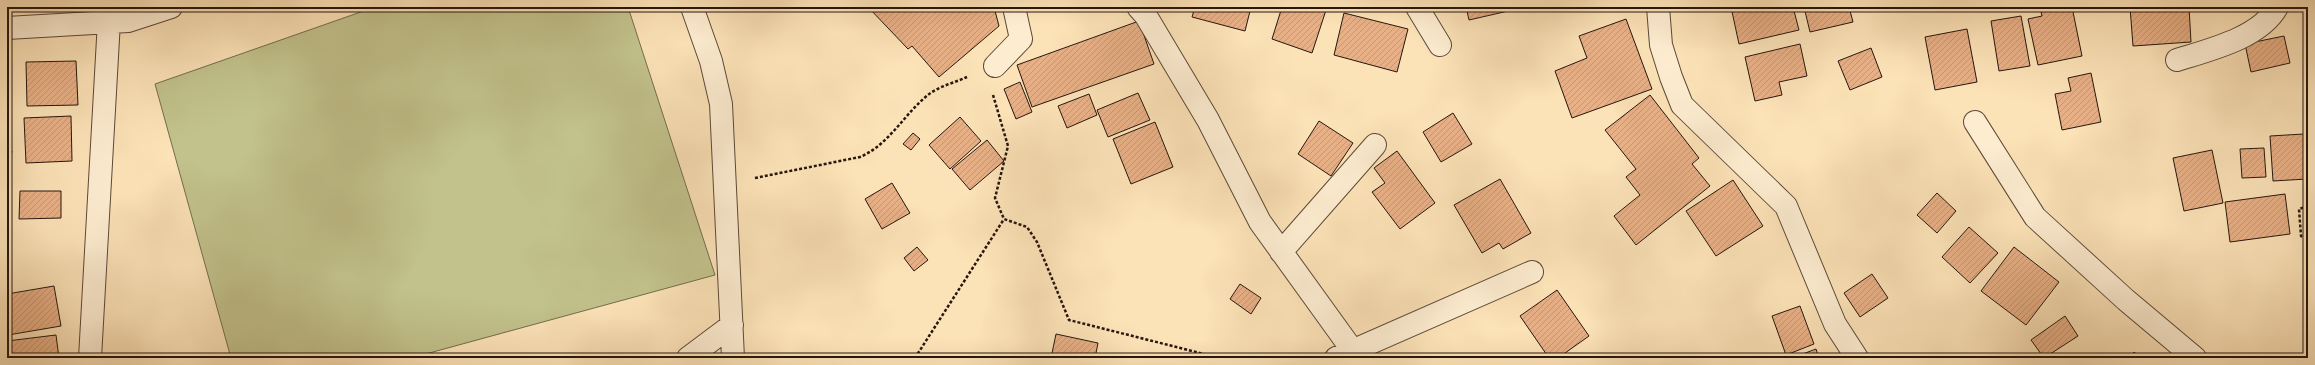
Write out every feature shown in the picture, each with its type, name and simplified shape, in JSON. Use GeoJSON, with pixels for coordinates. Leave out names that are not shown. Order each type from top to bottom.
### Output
{"type":"FeatureCollection","features":[{"type":"Feature","properties":{"kind":"street"},"geometry":{"type":"LineString","coordinates":[[7,28],[128,21],[170,7]]}},
{"type":"Feature","properties":{"kind":"street"},"geometry":{"type":"LineString","coordinates":[[692,7],[711,61],[721,104],[726,184],[733,358]]}},
{"type":"Feature","properties":{"kind":"street"},"geometry":{"type":"LineString","coordinates":[[995,66],[1021,39],[1014,7]]}},
{"type":"Feature","properties":{"kind":"street"},"geometry":{"type":"LineString","coordinates":[[1138,7],[1146,16],[1208,120],[1260,222],[1281,252],[1344,354],[1532,272]]}},
{"type":"Feature","properties":{"kind":"street"},"geometry":{"type":"LineString","coordinates":[[1417,7],[1440,45]]}},
{"type":"Feature","properties":{"kind":"street"},"geometry":{"type":"LineString","coordinates":[[1658,7],[1661,45],[1682,105],[1786,206],[1834,324],[1857,358]]}},
{"type":"Feature","properties":{"kind":"street"},"geometry":{"type":"LineString","coordinates":[[2177,60],[2226,45],[2272,17],[2277,7]]}},
{"type":"Feature","properties":{"kind":"street"},"geometry":{"type":"LineString","coordinates":[[90,358],[109,21]]}},
{"type":"Feature","properties":{"kind":"street"},"geometry":{"type":"LineString","coordinates":[[1975,122],[2035,217],[2126,300],[2195,358]]}},
{"type":"Feature","properties":{"kind":"street"},"geometry":{"type":"LineString","coordinates":[[1281,252],[1375,145]]}},
{"type":"Feature","properties":{"kind":"street"},"geometry":{"type":"LineString","coordinates":[[688,358],[732,325]]}},
{"type":"Feature","properties":{"kind":"path"},"geometry":{"type":"LineString","coordinates":[[726,184],[860,156],[872,152],[886,140],[927,96],[936,89],[995,66]]}},
{"type":"Feature","properties":{"kind":"path"},"geometry":{"type":"LineString","coordinates":[[995,66],[987,76],[1008,146],[995,198],[1004,219],[1027,227],[1037,242],[1070,320],[1220,358]]}},
{"type":"Feature","properties":{"kind":"path"},"geometry":{"type":"LineString","coordinates":[[2308,206],[2298,209],[2301,236],[2308,240]]}},
{"type":"Feature","properties":{"kind":"path"},"geometry":{"type":"LineString","coordinates":[[915,358],[1004,219]]}},
{"type":"Feature","properties":{"kind":"green space"},"geometry":{"type":"Polygon","coordinates":[[[375,7],[628,7],[715,275],[411,358],[231,358],[155,84],[375,7]]]}},
{"type":"Feature","properties":{"kind":"building"},"geometry":{"type":"Polygon","coordinates":[[[868,7],[994,7],[999,26],[939,77],[912,46],[908,49],[868,7]]]}},
{"type":"Feature","properties":{"kind":"building"},"geometry":{"type":"Polygon","coordinates":[[[1195,7],[1251,7],[1245,31],[1192,17],[1195,7]]]}},
{"type":"Feature","properties":{"kind":"building"},"geometry":{"type":"Polygon","coordinates":[[[1282,7],[1327,7],[1312,53],[1272,39],[1282,7]]]}},
{"type":"Feature","properties":{"kind":"building"},"geometry":{"type":"Polygon","coordinates":[[[1466,7],[1516,7],[1517,9],[1469,20],[1466,7]]]}},
{"type":"Feature","properties":{"kind":"building"},"geometry":{"type":"Polygon","coordinates":[[[1731,7],[1793,7],[1799,30],[1739,44],[1731,7]]]}},
{"type":"Feature","properties":{"kind":"building"},"geometry":{"type":"Polygon","coordinates":[[[1804,7],[1849,7],[1853,22],[1810,32],[1804,7]]]}},
{"type":"Feature","properties":{"kind":"building"},"geometry":{"type":"Polygon","coordinates":[[[2040,7],[2072,7],[2082,56],[2038,65],[2028,19],[2042,16],[2040,7]]]}},
{"type":"Feature","properties":{"kind":"building"},"geometry":{"type":"Polygon","coordinates":[[[2130,7],[2189,7],[2191,42],[2133,46],[2130,7]]]}},
{"type":"Feature","properties":{"kind":"building"},"geometry":{"type":"Polygon","coordinates":[[[1344,13],[1408,29],[1397,72],[1334,55],[1344,13]]]}},
{"type":"Feature","properties":{"kind":"building"},"geometry":{"type":"Polygon","coordinates":[[[2021,16],[2030,66],[1999,71],[1991,21],[2021,16]]]}},
{"type":"Feature","properties":{"kind":"building"},"geometry":{"type":"Polygon","coordinates":[[[1626,19],[1652,89],[1572,118],[1555,71],[1587,58],[1579,36],[1626,19]]]}},
{"type":"Feature","properties":{"kind":"building"},"geometry":{"type":"Polygon","coordinates":[[[1139,21],[1154,64],[1032,107],[1017,65],[1139,21]]]}},
{"type":"Feature","properties":{"kind":"building"},"geometry":{"type":"Polygon","coordinates":[[[1967,29],[1977,82],[1935,90],[1925,37],[1967,29]]]}},
{"type":"Feature","properties":{"kind":"building"},"geometry":{"type":"Polygon","coordinates":[[[2284,36],[2290,63],[2251,72],[2245,44],[2284,36]]]}},
{"type":"Feature","properties":{"kind":"building"},"geometry":{"type":"Polygon","coordinates":[[[1800,44],[1807,76],[1779,82],[1782,95],[1755,101],[1745,57],[1800,44]]]}},
{"type":"Feature","properties":{"kind":"building"},"geometry":{"type":"Polygon","coordinates":[[[1871,48],[1882,77],[1850,90],[1838,61],[1871,48]]]}},
{"type":"Feature","properties":{"kind":"building"},"geometry":{"type":"Polygon","coordinates":[[[76,61],[78,105],[27,106],[26,62],[76,61]]]}},
{"type":"Feature","properties":{"kind":"building"},"geometry":{"type":"Polygon","coordinates":[[[2091,73],[2101,122],[2062,130],[2055,94],[2071,91],[2068,78],[2091,73]]]}},
{"type":"Feature","properties":{"kind":"building"},"geometry":{"type":"Polygon","coordinates":[[[1020,82],[1032,112],[1016,119],[1004,89],[1020,82]]]}},
{"type":"Feature","properties":{"kind":"building"},"geometry":{"type":"Polygon","coordinates":[[[1138,93],[1150,120],[1108,137],[1097,110],[1138,93]]]}},
{"type":"Feature","properties":{"kind":"building"},"geometry":{"type":"Polygon","coordinates":[[[1089,94],[1097,115],[1067,128],[1058,106],[1089,94]]]}},
{"type":"Feature","properties":{"kind":"building"},"geometry":{"type":"Polygon","coordinates":[[[1650,95],[1699,158],[1692,164],[1710,186],[1636,245],[1614,216],[1640,195],[1626,177],[1636,169],[1605,130],[1650,95]]]}},
{"type":"Feature","properties":{"kind":"building"},"geometry":{"type":"Polygon","coordinates":[[[1453,113],[1472,144],[1441,162],[1423,132],[1453,113]]]}},
{"type":"Feature","properties":{"kind":"building"},"geometry":{"type":"Polygon","coordinates":[[[71,116],[72,161],[26,163],[24,118],[71,116]]]}},
{"type":"Feature","properties":{"kind":"building"},"geometry":{"type":"Polygon","coordinates":[[[960,117],[981,141],[950,169],[929,145],[960,117]]]}},
{"type":"Feature","properties":{"kind":"building"},"geometry":{"type":"Polygon","coordinates":[[[1319,121],[1353,143],[1331,176],[1298,154],[1319,121]]]}},
{"type":"Feature","properties":{"kind":"building"},"geometry":{"type":"Polygon","coordinates":[[[1155,122],[1173,167],[1131,184],[1113,139],[1155,122]]]}},
{"type":"Feature","properties":{"kind":"building"},"geometry":{"type":"Polygon","coordinates":[[[913,133],[920,139],[911,150],[903,144],[913,133]]]}},
{"type":"Feature","properties":{"kind":"building"},"geometry":{"type":"Polygon","coordinates":[[[2304,134],[2307,179],[2273,181],[2270,136],[2304,134]]]}},
{"type":"Feature","properties":{"kind":"building"},"geometry":{"type":"Polygon","coordinates":[[[987,140],[1004,161],[970,190],[952,169],[987,140]]]}},
{"type":"Feature","properties":{"kind":"building"},"geometry":{"type":"Polygon","coordinates":[[[2264,148],[2266,177],[2242,178],[2240,149],[2264,148]]]}},
{"type":"Feature","properties":{"kind":"building"},"geometry":{"type":"Polygon","coordinates":[[[2212,150],[2223,203],[2184,211],[2173,158],[2212,150]]]}},
{"type":"Feature","properties":{"kind":"building"},"geometry":{"type":"Polygon","coordinates":[[[7,151],[12,151],[7,180],[7,151]]]}},
{"type":"Feature","properties":{"kind":"building"},"geometry":{"type":"Polygon","coordinates":[[[1397,151],[1435,203],[1400,229],[1372,192],[1385,183],[1374,168],[1397,151]]]}},
{"type":"Feature","properties":{"kind":"building"},"geometry":{"type":"Polygon","coordinates":[[[1500,179],[1531,233],[1503,249],[1499,243],[1482,253],[1454,205],[1500,179]]]}},
{"type":"Feature","properties":{"kind":"building"},"geometry":{"type":"Polygon","coordinates":[[[1733,180],[1763,226],[1716,256],[1686,211],[1733,180]]]}},
{"type":"Feature","properties":{"kind":"building"},"geometry":{"type":"Polygon","coordinates":[[[892,183],[910,213],[882,229],[865,199],[892,183]]]}},
{"type":"Feature","properties":{"kind":"building"},"geometry":{"type":"Polygon","coordinates":[[[20,191],[61,191],[61,218],[19,219],[20,191]]]}},
{"type":"Feature","properties":{"kind":"building"},"geometry":{"type":"Polygon","coordinates":[[[1937,193],[1956,211],[1937,233],[1917,215],[1937,193]]]}},
{"type":"Feature","properties":{"kind":"building"},"geometry":{"type":"Polygon","coordinates":[[[2285,194],[2290,234],[2230,242],[2225,202],[2285,194]]]}},
{"type":"Feature","properties":{"kind":"building"},"geometry":{"type":"Polygon","coordinates":[[[1969,227],[1998,253],[1970,283],[1942,257],[1969,227]]]}},
{"type":"Feature","properties":{"kind":"building"},"geometry":{"type":"Polygon","coordinates":[[[917,247],[928,260],[914,271],[904,258],[917,247]]]}},
{"type":"Feature","properties":{"kind":"building"},"geometry":{"type":"Polygon","coordinates":[[[2014,247],[2059,282],[2026,325],[1981,291],[2014,247]]]}},
{"type":"Feature","properties":{"kind":"building"},"geometry":{"type":"Polygon","coordinates":[[[1872,274],[1888,298],[1860,317],[1844,293],[1872,274]]]}},
{"type":"Feature","properties":{"kind":"building"},"geometry":{"type":"Polygon","coordinates":[[[1240,284],[1261,298],[1251,314],[1230,299],[1240,284]]]}},
{"type":"Feature","properties":{"kind":"building"},"geometry":{"type":"Polygon","coordinates":[[[54,286],[61,326],[8,335],[7,294],[54,286]]]}},
{"type":"Feature","properties":{"kind":"building"},"geometry":{"type":"Polygon","coordinates":[[[1557,290],[1589,336],[1558,358],[1549,358],[1520,316],[1557,290]]]}},
{"type":"Feature","properties":{"kind":"building"},"geometry":{"type":"Polygon","coordinates":[[[1800,306],[1814,344],[1786,355],[1772,316],[1800,306]]]}},
{"type":"Feature","properties":{"kind":"building"},"geometry":{"type":"Polygon","coordinates":[[[2065,316],[2078,336],[2044,358],[2031,340],[2065,316]]]}},
{"type":"Feature","properties":{"kind":"building"},"geometry":{"type":"Polygon","coordinates":[[[1056,334],[1098,343],[1095,358],[1051,358],[1056,334]]]}},
{"type":"Feature","properties":{"kind":"building"},"geometry":{"type":"Polygon","coordinates":[[[56,335],[59,358],[7,358],[7,341],[56,335]]]}},
{"type":"Feature","properties":{"kind":"building"},"geometry":{"type":"Polygon","coordinates":[[[1816,349],[1819,358],[1792,358],[1816,349]]]}},
{"type":"Feature","properties":{"kind":"building"},"geometry":{"type":"Polygon","coordinates":[[[2134,352],[2141,358],[2129,358],[2134,352]]]}}]}
